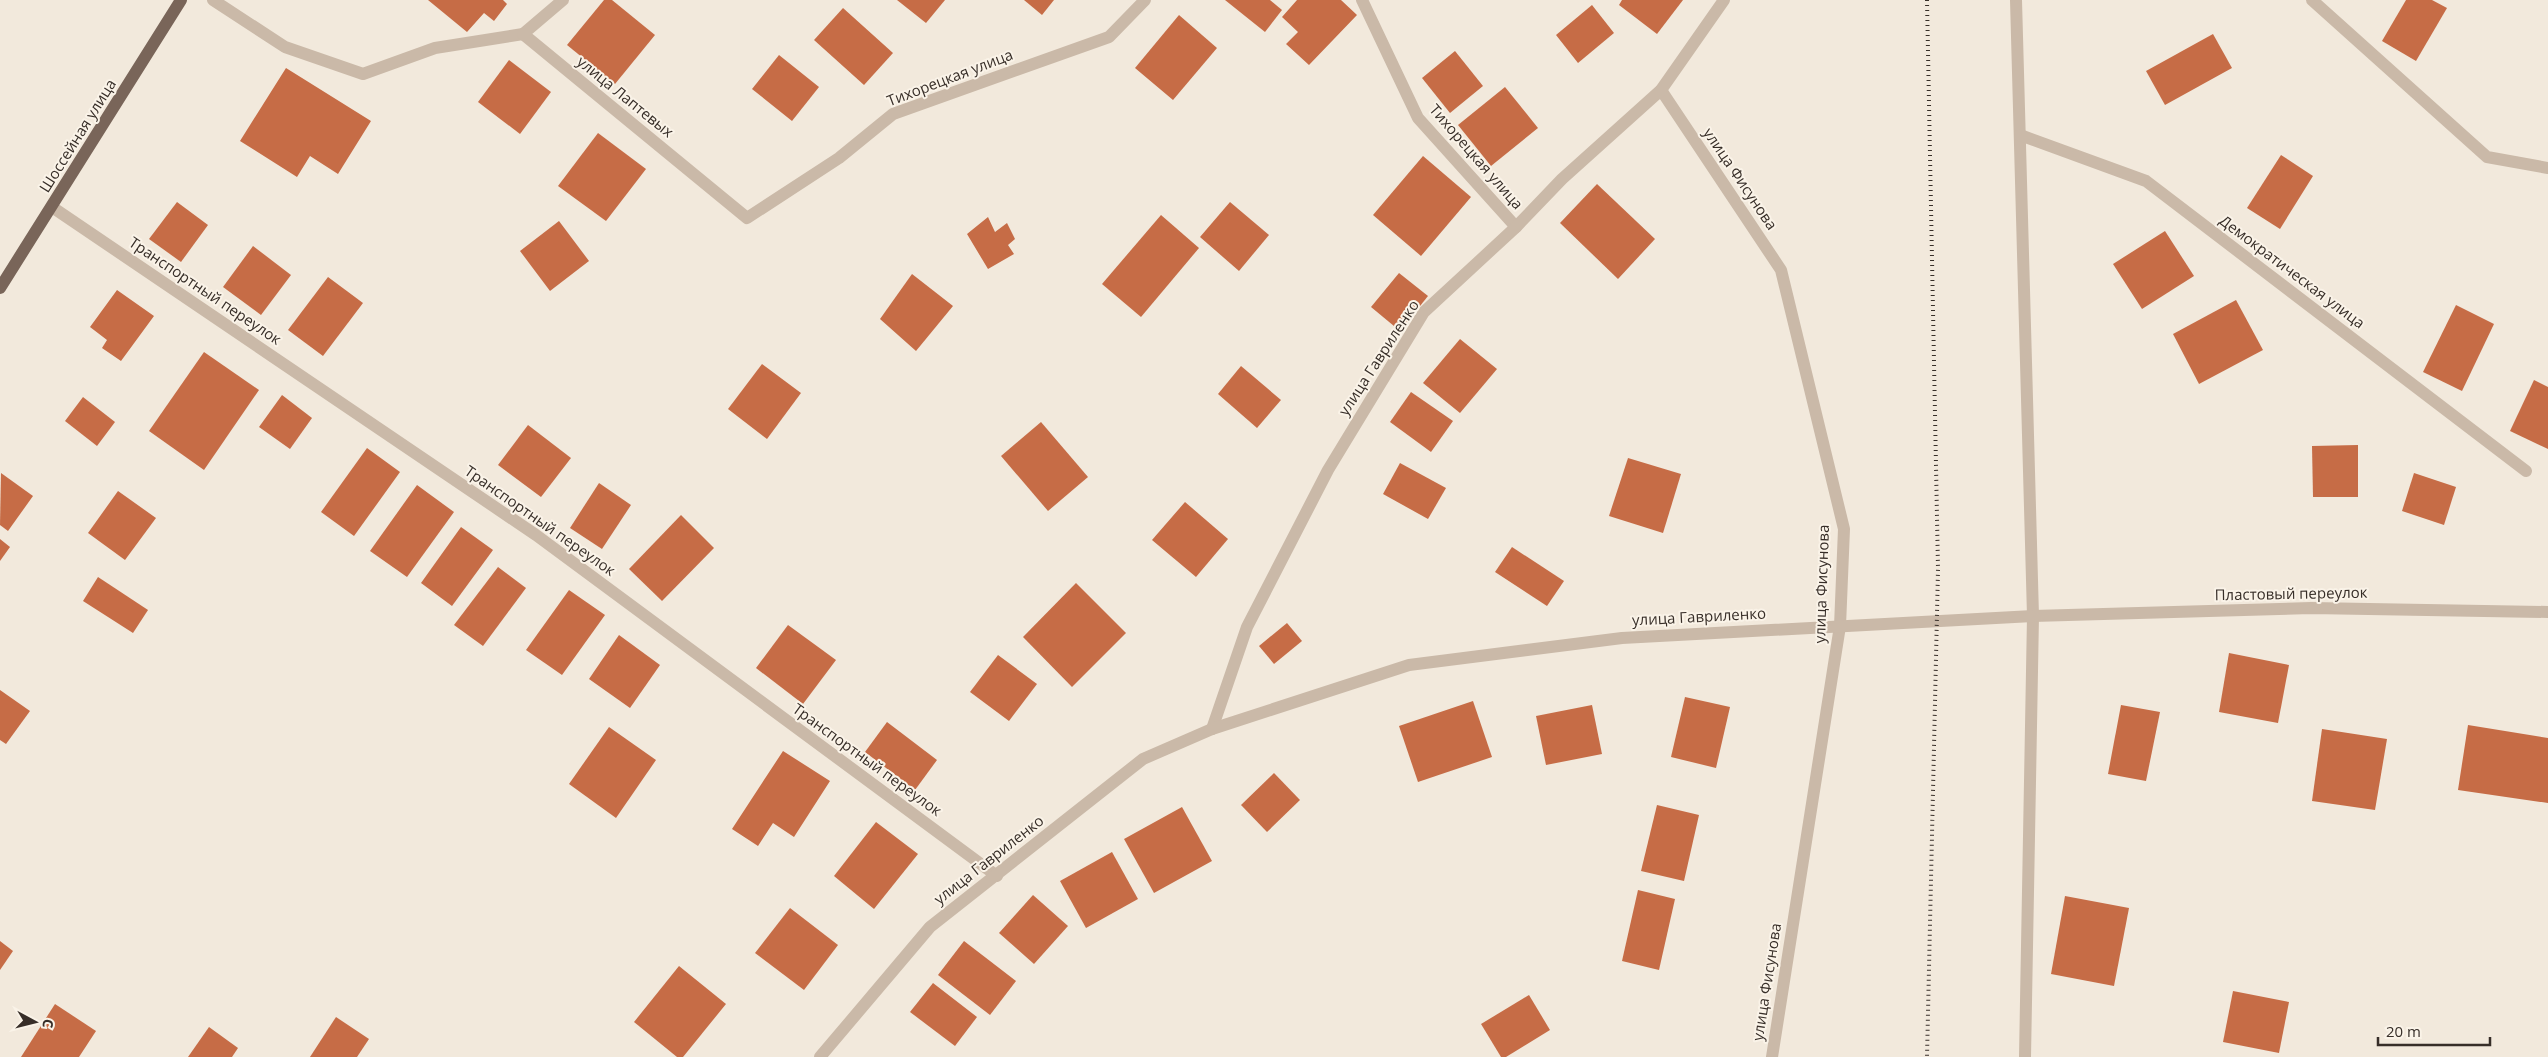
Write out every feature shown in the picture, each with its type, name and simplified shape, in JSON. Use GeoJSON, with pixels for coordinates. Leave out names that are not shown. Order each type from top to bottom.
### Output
{"type":"FeatureCollection","features":[{"type":"Feature","properties":{"kind":"main road","name":"Шоссейная улица"},"geometry":{"type":"LineString","coordinates":[[0,288],[181,0]]}},
{"type":"Feature","properties":{"kind":"street"},"geometry":{"type":"LineString","coordinates":[[213,0],[285,47],[363,74],[435,48],[523,34],[563,0]]}},
{"type":"Feature","properties":{"kind":"street","name":"Тихорецкая улица"},"geometry":{"type":"LineString","coordinates":[[747,218],[838,158],[893,114],[1109,36],[1145,0]]}},
{"type":"Feature","properties":{"kind":"street","name":"Тихорецкая улица"},"geometry":{"type":"LineString","coordinates":[[1362,0],[1418,118],[1516,226]]}},
{"type":"Feature","properties":{"kind":"street","name":"улица Гавриленко"},"geometry":{"type":"LineString","coordinates":[[1212,730],[1247,627],[1328,470],[1424,312],[1516,226],[1562,179],[1661,90],[1724,0]]}},
{"type":"Feature","properties":{"kind":"street"},"geometry":{"type":"LineString","coordinates":[[2016,0],[2034,616],[2025,1057]]}},
{"type":"Feature","properties":{"kind":"street"},"geometry":{"type":"LineString","coordinates":[[2312,0],[2486,157],[2548,168]]}},
{"type":"Feature","properties":{"kind":"street","name":"улица Лаптевых"},"geometry":{"type":"LineString","coordinates":[[523,34],[747,218]]}},
{"type":"Feature","properties":{"kind":"street","name":"улица Фисунова"},"geometry":{"type":"LineString","coordinates":[[1661,90],[1781,270],[1844,529],[1840,626],[1772,1057]]}},
{"type":"Feature","properties":{"kind":"street","name":"Демократическая улица"},"geometry":{"type":"LineString","coordinates":[[2020,135],[2146,181],[2526,471]]}},
{"type":"Feature","properties":{"kind":"street","name":"Транспортный переулок"},"geometry":{"type":"LineString","coordinates":[[52,207],[536,535],[997,876]]}},
{"type":"Feature","properties":{"kind":"street","name":"Пластовый переулок"},"geometry":{"type":"LineString","coordinates":[[1840,626],[2034,616],[2311,608],[2548,612]]}},
{"type":"Feature","properties":{"kind":"street","name":"улица Гавриленко"},"geometry":{"type":"LineString","coordinates":[[820,1057],[930,927],[997,876],[1142,759],[1212,730],[1410,665],[1622,638],[1840,626]]}},
{"type":"Feature","properties":{"kind":"building"},"geometry":{"type":"Polygon","coordinates":[[[428,0],[503,0],[507,4],[494,21],[484,13],[467,32],[428,0]]]}},
{"type":"Feature","properties":{"kind":"building"},"geometry":{"type":"Polygon","coordinates":[[[604,0],[612,0],[655,35],[615,84],[567,45],[604,0]]]}},
{"type":"Feature","properties":{"kind":"building"},"geometry":{"type":"Polygon","coordinates":[[[897,0],[945,0],[926,23],[897,0]]]}},
{"type":"Feature","properties":{"kind":"building"},"geometry":{"type":"Polygon","coordinates":[[[1024,0],[1054,0],[1042,15],[1024,0]]]}},
{"type":"Feature","properties":{"kind":"building"},"geometry":{"type":"Polygon","coordinates":[[[1225,0],[1270,0],[1282,10],[1265,32],[1225,0]]]}},
{"type":"Feature","properties":{"kind":"building"},"geometry":{"type":"Polygon","coordinates":[[[1297,0],[1341,0],[1357,15],[1309,65],[1286,44],[1298,32],[1282,17],[1297,0]]]}},
{"type":"Feature","properties":{"kind":"building"},"geometry":{"type":"Polygon","coordinates":[[[1622,0],[1683,0],[1657,34],[1619,5],[1622,0]]]}},
{"type":"Feature","properties":{"kind":"building"},"geometry":{"type":"Polygon","coordinates":[[[2406,0],[2432,0],[2447,8],[2416,61],[2382,41],[2406,0]]]}},
{"type":"Feature","properties":{"kind":"building"},"geometry":{"type":"Polygon","coordinates":[[[1592,5],[1614,33],[1578,63],[1556,35],[1592,5]]]}},
{"type":"Feature","properties":{"kind":"building"},"geometry":{"type":"Polygon","coordinates":[[[843,8],[893,53],[864,85],[814,40],[843,8]]]}},
{"type":"Feature","properties":{"kind":"building"},"geometry":{"type":"Polygon","coordinates":[[[1179,15],[1217,48],[1173,100],[1135,68],[1179,15]]]}},
{"type":"Feature","properties":{"kind":"building"},"geometry":{"type":"Polygon","coordinates":[[[2213,34],[2232,68],[2165,105],[2146,71],[2213,34]]]}},
{"type":"Feature","properties":{"kind":"building"},"geometry":{"type":"Polygon","coordinates":[[[1455,51],[1483,86],[1450,113],[1422,78],[1455,51]]]}},
{"type":"Feature","properties":{"kind":"building"},"geometry":{"type":"Polygon","coordinates":[[[779,55],[819,87],[792,121],[752,89],[779,55]]]}},
{"type":"Feature","properties":{"kind":"building"},"geometry":{"type":"Polygon","coordinates":[[[509,60],[551,92],[520,134],[478,102],[509,60]]]}},
{"type":"Feature","properties":{"kind":"building"},"geometry":{"type":"Polygon","coordinates":[[[286,68],[371,121],[338,174],[310,156],[297,177],[240,141],[286,68]]]}},
{"type":"Feature","properties":{"kind":"building"},"geometry":{"type":"Polygon","coordinates":[[[1505,87],[1538,128],[1491,166],[1458,125],[1505,87]]]}},
{"type":"Feature","properties":{"kind":"building"},"geometry":{"type":"Polygon","coordinates":[[[598,133],[646,169],[606,221],[558,186],[598,133]]]}},
{"type":"Feature","properties":{"kind":"building"},"geometry":{"type":"Polygon","coordinates":[[[2281,155],[2313,176],[2280,229],[2247,208],[2281,155]]]}},
{"type":"Feature","properties":{"kind":"building"},"geometry":{"type":"Polygon","coordinates":[[[1423,156],[1471,197],[1421,256],[1373,215],[1423,156]]]}},
{"type":"Feature","properties":{"kind":"building"},"geometry":{"type":"Polygon","coordinates":[[[1597,184],[1655,239],[1618,279],[1560,223],[1597,184]]]}},
{"type":"Feature","properties":{"kind":"building"},"geometry":{"type":"Polygon","coordinates":[[[177,202],[208,225],[181,262],[149,239],[177,202]]]}},
{"type":"Feature","properties":{"kind":"building"},"geometry":{"type":"Polygon","coordinates":[[[1230,202],[1269,235],[1239,271],[1200,237],[1230,202]]]}},
{"type":"Feature","properties":{"kind":"building"},"geometry":{"type":"Polygon","coordinates":[[[1161,215],[1199,248],[1141,317],[1102,284],[1161,215]]]}},
{"type":"Feature","properties":{"kind":"building"},"geometry":{"type":"Polygon","coordinates":[[[988,217],[995,232],[1007,223],[1015,239],[1008,245],[1014,254],[988,269],[967,234],[988,217]]]}},
{"type":"Feature","properties":{"kind":"building"},"geometry":{"type":"Polygon","coordinates":[[[559,221],[589,261],[550,291],[520,251],[559,221]]]}},
{"type":"Feature","properties":{"kind":"building"},"geometry":{"type":"Polygon","coordinates":[[[2165,231],[2194,276],[2142,309],[2113,264],[2165,231]]]}},
{"type":"Feature","properties":{"kind":"building"},"geometry":{"type":"Polygon","coordinates":[[[253,246],[291,275],[261,315],[223,287],[253,246]]]}},
{"type":"Feature","properties":{"kind":"building"},"geometry":{"type":"Polygon","coordinates":[[[1399,273],[1428,296],[1400,331],[1371,307],[1399,273]]]}},
{"type":"Feature","properties":{"kind":"building"},"geometry":{"type":"Polygon","coordinates":[[[912,274],[953,306],[916,351],[880,319],[912,274]]]}},
{"type":"Feature","properties":{"kind":"building"},"geometry":{"type":"Polygon","coordinates":[[[328,277],[363,303],[323,356],[288,330],[328,277]]]}},
{"type":"Feature","properties":{"kind":"building"},"geometry":{"type":"Polygon","coordinates":[[[117,290],[154,316],[121,361],[102,348],[107,340],[90,327],[117,290]]]}},
{"type":"Feature","properties":{"kind":"building"},"geometry":{"type":"Polygon","coordinates":[[[2236,300],[2263,350],[2199,384],[2173,334],[2236,300]]]}},
{"type":"Feature","properties":{"kind":"building"},"geometry":{"type":"Polygon","coordinates":[[[2456,305],[2494,324],[2462,391],[2423,372],[2456,305]]]}},
{"type":"Feature","properties":{"kind":"building"},"geometry":{"type":"Polygon","coordinates":[[[1460,339],[1497,369],[1460,413],[1423,383],[1460,339]]]}},
{"type":"Feature","properties":{"kind":"building"},"geometry":{"type":"Polygon","coordinates":[[[204,352],[259,390],[204,470],[149,431],[204,352]]]}},
{"type":"Feature","properties":{"kind":"building"},"geometry":{"type":"Polygon","coordinates":[[[762,364],[801,393],[767,439],[728,409],[762,364]]]}},
{"type":"Feature","properties":{"kind":"building"},"geometry":{"type":"Polygon","coordinates":[[[1241,366],[1281,400],[1257,428],[1218,394],[1241,366]]]}},
{"type":"Feature","properties":{"kind":"building"},"geometry":{"type":"Polygon","coordinates":[[[2534,380],[2548,387],[2548,449],[2510,431],[2534,380]]]}},
{"type":"Feature","properties":{"kind":"building"},"geometry":{"type":"Polygon","coordinates":[[[1411,392],[1453,421],[1431,452],[1390,422],[1411,392]]]}},
{"type":"Feature","properties":{"kind":"building"},"geometry":{"type":"Polygon","coordinates":[[[282,395],[312,418],[290,449],[259,427],[282,395]]]}},
{"type":"Feature","properties":{"kind":"building"},"geometry":{"type":"Polygon","coordinates":[[[83,397],[115,422],[97,446],[65,421],[83,397]]]}},
{"type":"Feature","properties":{"kind":"building"},"geometry":{"type":"Polygon","coordinates":[[[1041,422],[1088,477],[1048,511],[1001,456],[1041,422]]]}},
{"type":"Feature","properties":{"kind":"building"},"geometry":{"type":"Polygon","coordinates":[[[528,425],[571,458],[541,497],[498,465],[528,425]]]}},
{"type":"Feature","properties":{"kind":"building"},"geometry":{"type":"Polygon","coordinates":[[[2358,445],[2358,497],[2313,497],[2312,446],[2358,445]]]}},
{"type":"Feature","properties":{"kind":"building"},"geometry":{"type":"Polygon","coordinates":[[[367,448],[400,472],[354,536],[321,512],[367,448]]]}},
{"type":"Feature","properties":{"kind":"building"},"geometry":{"type":"Polygon","coordinates":[[[1628,458],[1681,474],[1663,533],[1609,516],[1628,458]]]}},
{"type":"Feature","properties":{"kind":"building"},"geometry":{"type":"Polygon","coordinates":[[[1400,463],[1446,488],[1428,519],[1383,494],[1400,463]]]}},
{"type":"Feature","properties":{"kind":"building"},"geometry":{"type":"Polygon","coordinates":[[[1,473],[33,496],[8,531],[0,525],[1,473]]]}},
{"type":"Feature","properties":{"kind":"building"},"geometry":{"type":"Polygon","coordinates":[[[2414,473],[2456,487],[2444,525],[2402,511],[2414,473]]]}},
{"type":"Feature","properties":{"kind":"building"},"geometry":{"type":"Polygon","coordinates":[[[599,483],[631,505],[602,549],[570,528],[599,483]]]}},
{"type":"Feature","properties":{"kind":"building"},"geometry":{"type":"Polygon","coordinates":[[[417,485],[454,512],[407,577],[370,551],[417,485]]]}},
{"type":"Feature","properties":{"kind":"building"},"geometry":{"type":"Polygon","coordinates":[[[118,491],[156,518],[125,560],[88,533],[118,491]]]}},
{"type":"Feature","properties":{"kind":"building"},"geometry":{"type":"Polygon","coordinates":[[[1185,502],[1228,539],[1196,577],[1152,540],[1185,502]]]}},
{"type":"Feature","properties":{"kind":"building"},"geometry":{"type":"Polygon","coordinates":[[[681,515],[714,548],[662,601],[629,569],[681,515]]]}},
{"type":"Feature","properties":{"kind":"building"},"geometry":{"type":"Polygon","coordinates":[[[461,527],[493,550],[452,606],[421,583],[461,527]]]}},
{"type":"Feature","properties":{"kind":"building"},"geometry":{"type":"Polygon","coordinates":[[[0,539],[10,547],[0,561],[0,539]]]}},
{"type":"Feature","properties":{"kind":"building"},"geometry":{"type":"Polygon","coordinates":[[[1512,547],[1564,581],[1547,606],[1495,572],[1512,547]]]}},
{"type":"Feature","properties":{"kind":"building"},"geometry":{"type":"Polygon","coordinates":[[[498,567],[526,588],[483,646],[454,625],[498,567]]]}},
{"type":"Feature","properties":{"kind":"building"},"geometry":{"type":"Polygon","coordinates":[[[98,577],[148,610],[133,633],[83,601],[98,577]]]}},
{"type":"Feature","properties":{"kind":"building"},"geometry":{"type":"Polygon","coordinates":[[[1076,583],[1126,633],[1072,687],[1023,637],[1076,583]]]}},
{"type":"Feature","properties":{"kind":"building"},"geometry":{"type":"Polygon","coordinates":[[[569,590],[605,615],[562,675],[526,650],[569,590]]]}},
{"type":"Feature","properties":{"kind":"building"},"geometry":{"type":"Polygon","coordinates":[[[1287,623],[1302,641],[1274,664],[1259,646],[1287,623]]]}},
{"type":"Feature","properties":{"kind":"building"},"geometry":{"type":"Polygon","coordinates":[[[788,625],[836,660],[803,704],[756,668],[788,625]]]}},
{"type":"Feature","properties":{"kind":"building"},"geometry":{"type":"Polygon","coordinates":[[[619,635],[660,665],[630,708],[589,679],[619,635]]]}},
{"type":"Feature","properties":{"kind":"building"},"geometry":{"type":"Polygon","coordinates":[[[2229,653],[2289,665],[2278,723],[2219,712],[2229,653]]]}},
{"type":"Feature","properties":{"kind":"building"},"geometry":{"type":"Polygon","coordinates":[[[998,655],[1037,684],[1009,721],[970,692],[998,655]]]}},
{"type":"Feature","properties":{"kind":"building"},"geometry":{"type":"Polygon","coordinates":[[[0,690],[30,711],[6,744],[0,740],[0,690]]]}},
{"type":"Feature","properties":{"kind":"building"},"geometry":{"type":"Polygon","coordinates":[[[1685,697],[1730,707],[1716,768],[1671,757],[1685,697]]]}},
{"type":"Feature","properties":{"kind":"building"},"geometry":{"type":"Polygon","coordinates":[[[1473,701],[1492,757],[1418,782],[1399,726],[1473,701]]]}},
{"type":"Feature","properties":{"kind":"building"},"geometry":{"type":"Polygon","coordinates":[[[1592,705],[1602,754],[1546,765],[1536,716],[1592,705]]]}},
{"type":"Feature","properties":{"kind":"building"},"geometry":{"type":"Polygon","coordinates":[[[2121,705],[2160,712],[2146,781],[2108,774],[2121,705]]]}},
{"type":"Feature","properties":{"kind":"building"},"geometry":{"type":"Polygon","coordinates":[[[887,722],[937,760],[915,790],[865,752],[887,722]]]}},
{"type":"Feature","properties":{"kind":"building"},"geometry":{"type":"Polygon","coordinates":[[[2468,725],[2548,738],[2548,803],[2458,790],[2468,725]]]}},
{"type":"Feature","properties":{"kind":"building"},"geometry":{"type":"Polygon","coordinates":[[[609,727],[656,760],[616,818],[569,784],[609,727]]]}},
{"type":"Feature","properties":{"kind":"building"},"geometry":{"type":"Polygon","coordinates":[[[2322,729],[2387,739],[2375,810],[2312,801],[2322,729]]]}},
{"type":"Feature","properties":{"kind":"building"},"geometry":{"type":"Polygon","coordinates":[[[783,751],[830,781],[794,837],[773,823],[758,846],[732,829],[783,751]]]}},
{"type":"Feature","properties":{"kind":"building"},"geometry":{"type":"Polygon","coordinates":[[[1274,773],[1300,800],[1267,832],[1241,805],[1274,773]]]}},
{"type":"Feature","properties":{"kind":"building"},"geometry":{"type":"Polygon","coordinates":[[[1657,805],[1699,815],[1684,881],[1641,871],[1657,805]]]}},
{"type":"Feature","properties":{"kind":"building"},"geometry":{"type":"Polygon","coordinates":[[[1182,807],[1212,861],[1154,893],[1124,839],[1182,807]]]}},
{"type":"Feature","properties":{"kind":"building"},"geometry":{"type":"Polygon","coordinates":[[[876,822],[918,854],[874,909],[834,876],[876,822]]]}},
{"type":"Feature","properties":{"kind":"building"},"geometry":{"type":"Polygon","coordinates":[[[1112,852],[1138,899],[1086,928],[1060,881],[1112,852]]]}},
{"type":"Feature","properties":{"kind":"building"},"geometry":{"type":"Polygon","coordinates":[[[1638,890],[1675,899],[1659,970],[1622,961],[1638,890]]]}},
{"type":"Feature","properties":{"kind":"building"},"geometry":{"type":"Polygon","coordinates":[[[1033,895],[1068,926],[1034,964],[999,933],[1033,895]]]}},
{"type":"Feature","properties":{"kind":"building"},"geometry":{"type":"Polygon","coordinates":[[[2065,896],[2129,908],[2114,986],[2051,974],[2065,896]]]}},
{"type":"Feature","properties":{"kind":"building"},"geometry":{"type":"Polygon","coordinates":[[[790,908],[838,945],[804,990],[755,953],[790,908]]]}},
{"type":"Feature","properties":{"kind":"building"},"geometry":{"type":"Polygon","coordinates":[[[0,941],[13,951],[0,970],[0,941]]]}},
{"type":"Feature","properties":{"kind":"building"},"geometry":{"type":"Polygon","coordinates":[[[964,941],[1016,981],[990,1015],[938,975],[964,941]]]}},
{"type":"Feature","properties":{"kind":"building"},"geometry":{"type":"Polygon","coordinates":[[[679,966],[726,1004],[683,1057],[677,1057],[634,1022],[679,966]]]}},
{"type":"Feature","properties":{"kind":"building"},"geometry":{"type":"Polygon","coordinates":[[[933,983],[977,1017],[955,1046],[910,1012],[933,983]]]}},
{"type":"Feature","properties":{"kind":"building"},"geometry":{"type":"Polygon","coordinates":[[[2233,991],[2289,1002],[2279,1053],[2223,1042],[2233,991]]]}},
{"type":"Feature","properties":{"kind":"building"},"geometry":{"type":"Polygon","coordinates":[[[1529,995],[1550,1030],[1506,1057],[1501,1057],[1481,1024],[1529,995]]]}},
{"type":"Feature","properties":{"kind":"building"},"geometry":{"type":"Polygon","coordinates":[[[55,1004],[96,1031],[79,1057],[21,1057],[55,1004]]]}},
{"type":"Feature","properties":{"kind":"building"},"geometry":{"type":"Polygon","coordinates":[[[336,1017],[369,1039],[357,1057],[310,1057],[336,1017]]]}},
{"type":"Feature","properties":{"kind":"building"},"geometry":{"type":"Polygon","coordinates":[[[209,1027],[238,1048],[232,1057],[188,1057],[209,1027]]]}},
{"type":"Feature","properties":{"kind":"railway"},"geometry":{"type":"LineString","coordinates":[[1927,0],[1938,569],[1927,1057]]}}]}
